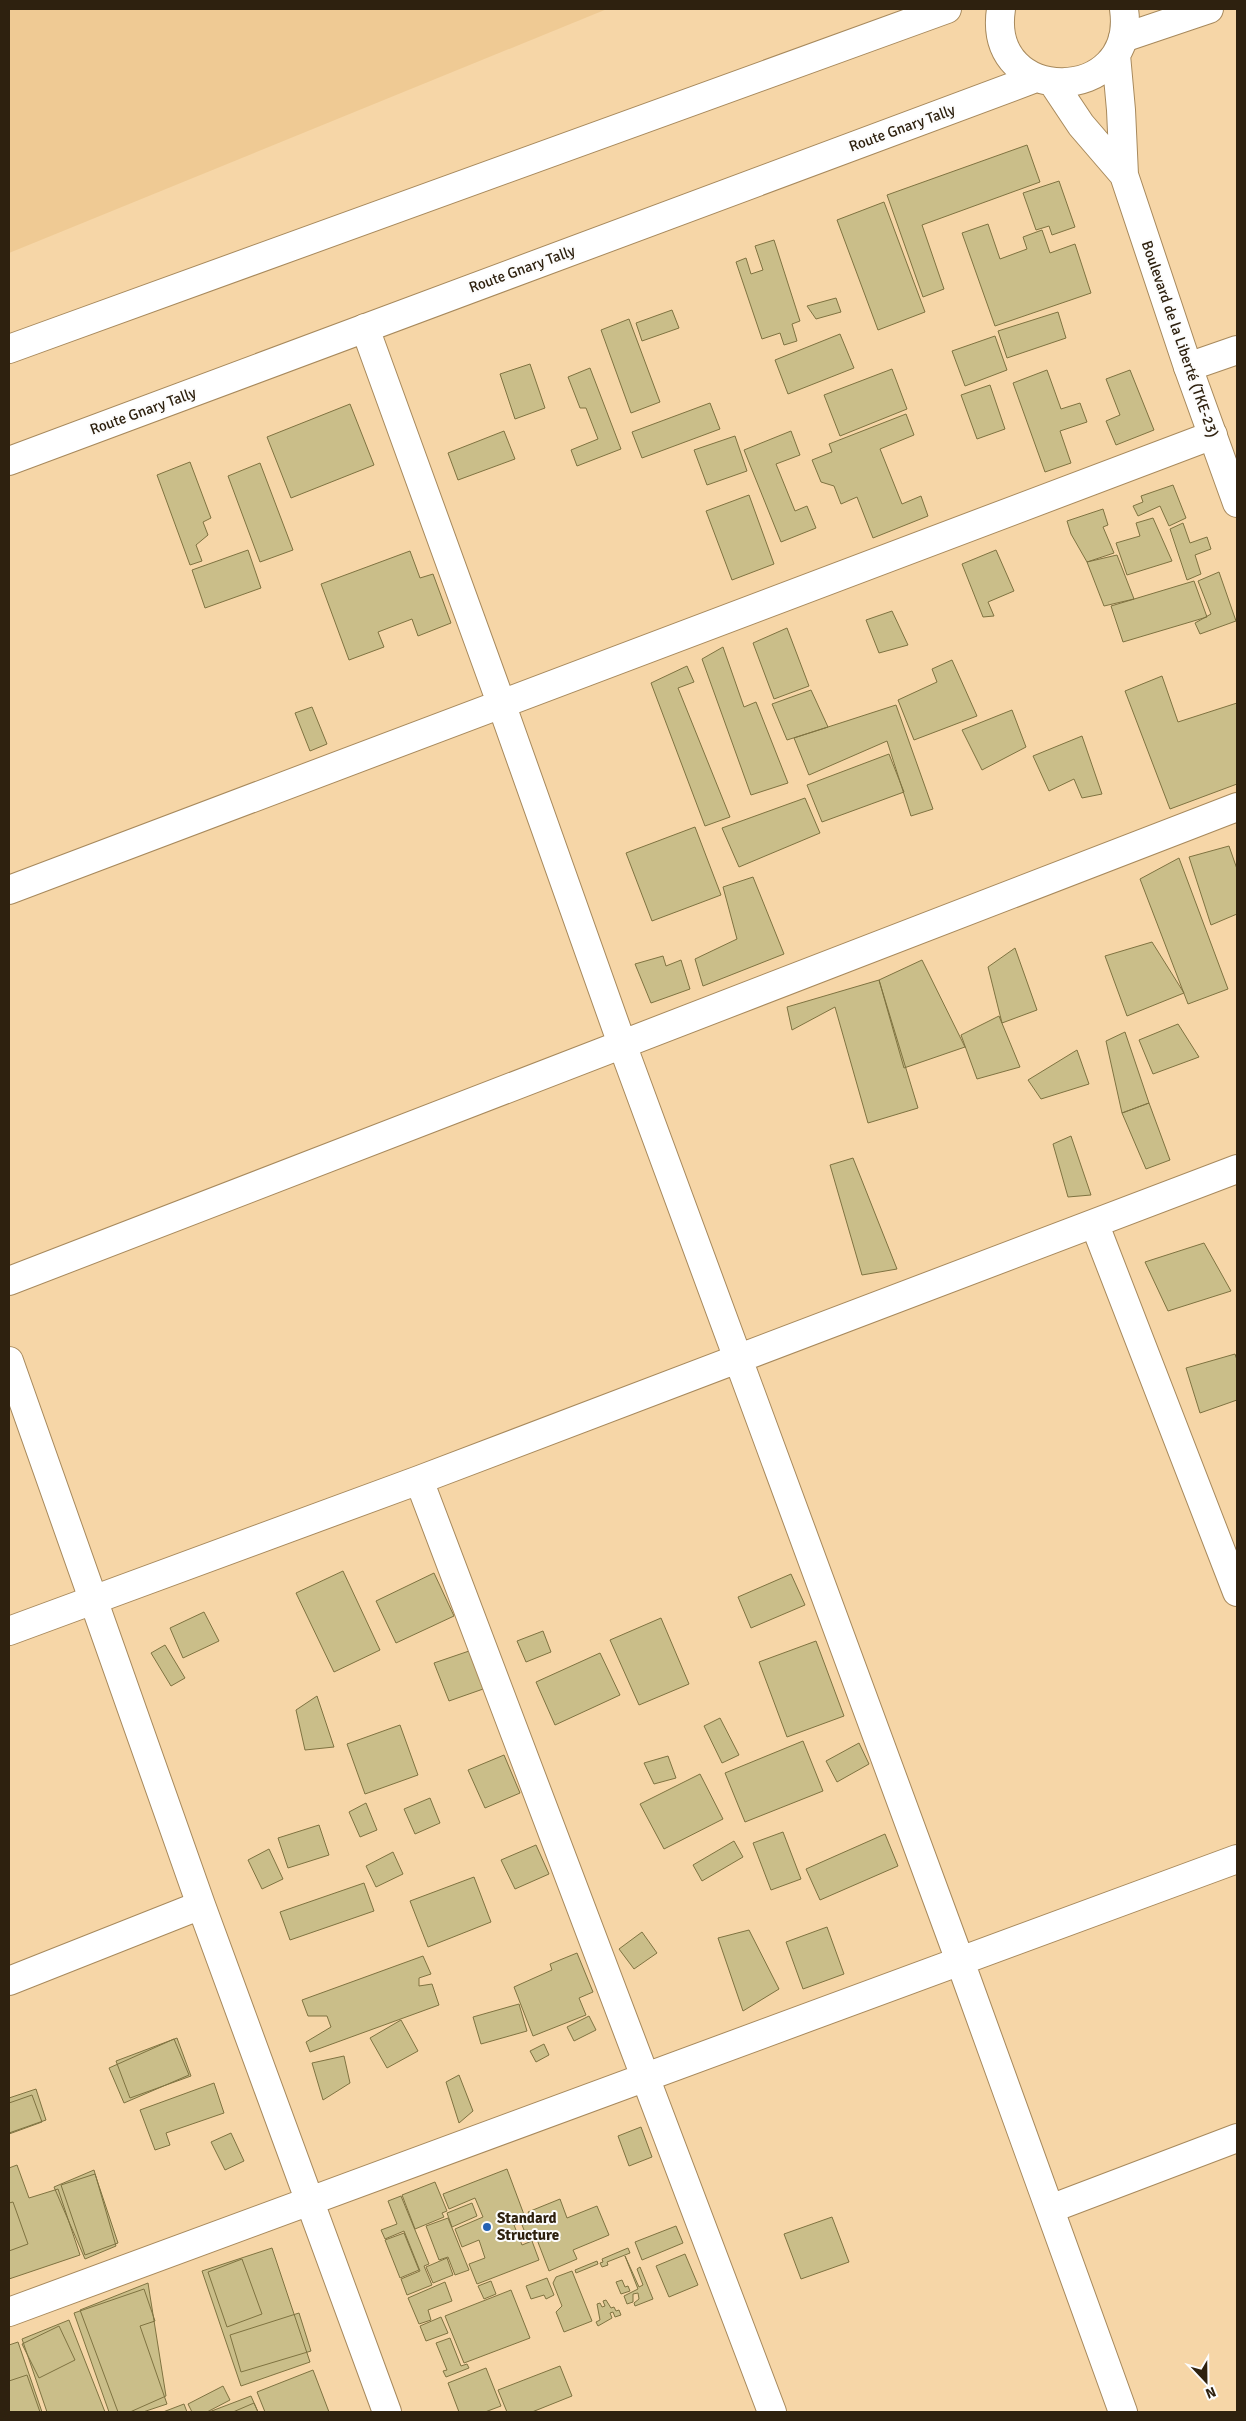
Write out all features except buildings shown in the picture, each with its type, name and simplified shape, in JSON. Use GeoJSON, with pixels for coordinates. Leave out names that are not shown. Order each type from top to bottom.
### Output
{"type":"FeatureCollection","features":[{"type":"Feature","properties":{"kind":"street"},"geometry":{"type":"LineString","coordinates":[[9,349],[947,9]]}},
{"type":"Feature","properties":{"kind":"street","name":"Boulevard de la Liberté (TKE-23)"},"geometry":{"type":"LineString","coordinates":[[1001,9],[999,20],[1002,38],[1009,55],[1021,68],[1045,81],[1124,175]]}},
{"type":"Feature","properties":{"kind":"street","name":"Boulevard de la Liberté (TKE-23)"},"geometry":{"type":"LineString","coordinates":[[1124,9],[1126,21],[1120,46],[1124,175],[1188,368],[1237,503]]}},
{"type":"Feature","properties":{"kind":"street"},"geometry":{"type":"LineString","coordinates":[[1120,46],[1209,9]]}},
{"type":"Feature","properties":{"kind":"street","name":"Route Gnary Tally"},"geometry":{"type":"LineString","coordinates":[[9,460],[365,328],[1045,81],[1071,83],[1088,78],[1104,68],[1120,46]]}},
{"type":"Feature","properties":{"kind":"street"},"geometry":{"type":"LineString","coordinates":[[365,328],[502,703],[622,1044],[960,1961],[1123,2412]]}},
{"type":"Feature","properties":{"kind":"street"},"geometry":{"type":"LineString","coordinates":[[1188,368],[1237,350]]}},
{"type":"Feature","properties":{"kind":"street"},"geometry":{"type":"LineString","coordinates":[[9,890],[1213,435]]}},
{"type":"Feature","properties":{"kind":"street"},"geometry":{"type":"LineString","coordinates":[[9,1281],[1237,807]]}},
{"type":"Feature","properties":{"kind":"street"},"geometry":{"type":"LineString","coordinates":[[9,1631],[420,1480],[1095,1225],[1237,1169]]}},
{"type":"Feature","properties":{"kind":"street"},"geometry":{"type":"LineString","coordinates":[[1095,1225],[1237,1592]]}},
{"type":"Feature","properties":{"kind":"street"},"geometry":{"type":"LineString","coordinates":[[9,1360],[201,1905],[386,2412]]}},
{"type":"Feature","properties":{"kind":"street"},"geometry":{"type":"LineString","coordinates":[[420,1480],[772,2412]]}},
{"type":"Feature","properties":{"kind":"street"},"geometry":{"type":"LineString","coordinates":[[9,2312],[1237,1858]]}},
{"type":"Feature","properties":{"kind":"street"},"geometry":{"type":"LineString","coordinates":[[9,1981],[201,1905]]}},
{"type":"Feature","properties":{"kind":"street"},"geometry":{"type":"LineString","coordinates":[[1050,2208],[1237,2138]]}},
{"type":"Feature","properties":{"kind":"shaded area"},"geometry":{"type":"Polygon","coordinates":[[[9,9],[607,9],[9,253],[9,9]]]}},
{"type":"Feature","properties":{"kind":"place","name":"Standard Structure"},"geometry":{"type":"Point","coordinates":[487,2227]}}]}
